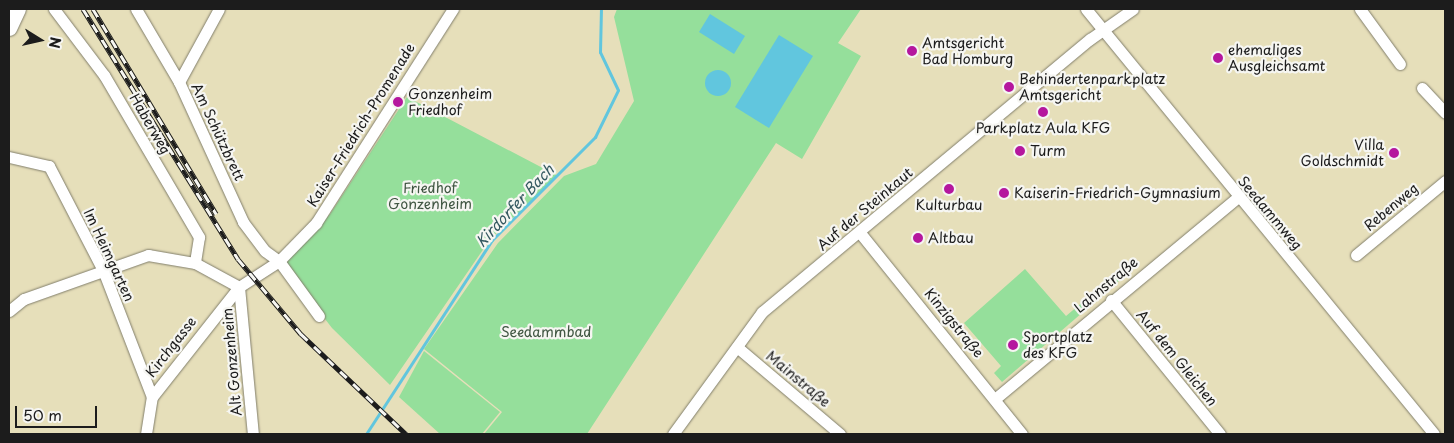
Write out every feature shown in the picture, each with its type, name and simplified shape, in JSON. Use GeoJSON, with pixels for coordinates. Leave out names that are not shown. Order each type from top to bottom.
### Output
{"type":"FeatureCollection","features":[{"type":"Feature","properties":{"kind":"street","name":"Haberweg"},"geometry":{"type":"LineString","coordinates":[[54,9],[104,75],[199,237],[195,263]]}},
{"type":"Feature","properties":{"kind":"street","name":"Am Schützbrett"},"geometry":{"type":"LineString","coordinates":[[136,9],[179,82],[243,222],[265,251],[279,261],[318,316]]}},
{"type":"Feature","properties":{"kind":"street"},"geometry":{"type":"LineString","coordinates":[[179,82],[219,9]]}},
{"type":"Feature","properties":{"kind":"street","name":"Kaiser-Friedrich-Promenade"},"geometry":{"type":"LineString","coordinates":[[239,287],[279,261],[340,190],[453,9]]}},
{"type":"Feature","properties":{"kind":"street","name":"Seedammweg"},"geometry":{"type":"LineString","coordinates":[[1086,9],[1237,198],[1434,434]]}},
{"type":"Feature","properties":{"kind":"street","name":"Auf der Steinkaut"},"geometry":{"type":"LineString","coordinates":[[673,434],[762,312],[861,234],[1101,30],[1133,9]]}},
{"type":"Feature","properties":{"kind":"street"},"geometry":{"type":"LineString","coordinates":[[1360,9],[1400,64]]}},
{"type":"Feature","properties":{"kind":"street"},"geometry":{"type":"LineString","coordinates":[[1422,88],[1445,112]]}},
{"type":"Feature","properties":{"kind":"street","name":"Im Heimgarten"},"geometry":{"type":"LineString","coordinates":[[9,157],[50,166],[103,270],[152,396]]}},
{"type":"Feature","properties":{"kind":"street","name":"Rebenweg"},"geometry":{"type":"LineString","coordinates":[[1356,255],[1445,181]]}},
{"type":"Feature","properties":{"kind":"street","name":"Lahnstraße"},"geometry":{"type":"LineString","coordinates":[[996,398],[1111,300],[1237,198]]}},
{"type":"Feature","properties":{"kind":"street","name":"Kinzigstraße"},"geometry":{"type":"LineString","coordinates":[[861,234],[996,398],[1022,434]]}},
{"type":"Feature","properties":{"kind":"street"},"geometry":{"type":"LineString","coordinates":[[9,310],[24,299],[148,255],[195,263],[239,287]]}},
{"type":"Feature","properties":{"kind":"street","name":"Kirchgasse"},"geometry":{"type":"LineString","coordinates":[[146,434],[152,396],[205,327],[239,287]]}},
{"type":"Feature","properties":{"kind":"street","name":"Alt Gonzenheim"},"geometry":{"type":"LineString","coordinates":[[239,287],[253,434]]}},
{"type":"Feature","properties":{"kind":"street","name":"Auf dem Gleichen"},"geometry":{"type":"LineString","coordinates":[[1111,300],[1220,434]]}},
{"type":"Feature","properties":{"kind":"street","name":"Mainstraße"},"geometry":{"type":"LineString","coordinates":[[737,347],[840,434]]}},
{"type":"Feature","properties":{"kind":"green space","name":"Seedammbad"},"geometry":{"type":"Polygon","coordinates":[[[617,9],[861,9],[838,43],[861,56],[802,159],[776,143],[587,434],[484,434],[502,412],[424,349],[498,243],[564,176],[596,164],[634,101],[614,17],[617,9]]]}},
{"type":"Feature","properties":{"kind":"green space","name":"Friedhof Gonzenheim"},"geometry":{"type":"Polygon","coordinates":[[[407,97],[558,176],[491,238],[390,385],[332,328],[283,265],[330,214],[407,97]]]}},
{"type":"Feature","properties":{"kind":"green space","name":"Sportplatz des KFG"},"geometry":{"type":"Polygon","coordinates":[[[1025,269],[1066,316],[1122,269],[1127,274],[1002,382],[994,373],[1001,366],[964,323],[1025,269]]]}},
{"type":"Feature","properties":{"kind":"green space"},"geometry":{"type":"Polygon","coordinates":[[[424,351],[500,412],[482,434],[440,434],[399,397],[424,351]]]}},
{"type":"Feature","properties":{"kind":"water"},"geometry":{"type":"Polygon","coordinates":[[[710,14],[745,36],[734,54],[699,32],[710,14]]]}},
{"type":"Feature","properties":{"kind":"water"},"geometry":{"type":"Polygon","coordinates":[[[779,35],[813,56],[769,128],[735,107],[779,35]]]}},
{"type":"Feature","properties":{"kind":"water"},"geometry":{"type":"Polygon","coordinates":[[[718,70],[727,74],[731,83],[727,92],[718,96],[709,92],[705,83],[709,74],[718,70]]]}},
{"type":"Feature","properties":{"kind":"waterway","name":"Kirdorfer Bach"},"geometry":{"type":"LineString","coordinates":[[366,434],[492,240],[595,137],[618,90],[600,52],[601,9]]}},
{"type":"Feature","properties":{"kind":"railway"},"geometry":{"type":"LineString","coordinates":[[83,9],[238,259],[301,334],[406,434]]}},
{"type":"Feature","properties":{"kind":"railway"},"geometry":{"type":"LineString","coordinates":[[93,9],[216,214]]}},
{"type":"Feature","properties":{"kind":"place","name":"Amtsgericht Bad Homburg"},"geometry":{"type":"Point","coordinates":[912,51]}},
{"type":"Feature","properties":{"kind":"place","name":"ehemaliges Ausgleichsamt"},"geometry":{"type":"Point","coordinates":[1218,58]}},
{"type":"Feature","properties":{"kind":"place","name":"Behindertenparkplatz Amtsgericht"},"geometry":{"type":"Point","coordinates":[1009,87]}},
{"type":"Feature","properties":{"kind":"place","name":"Gonzenheim Friedhof"},"geometry":{"type":"Point","coordinates":[398,102]}},
{"type":"Feature","properties":{"kind":"place","name":"Parkplatz Aula KFG"},"geometry":{"type":"Point","coordinates":[1043,112]}},
{"type":"Feature","properties":{"kind":"place","name":"Turm"},"geometry":{"type":"Point","coordinates":[1020,151]}},
{"type":"Feature","properties":{"kind":"place","name":"Villa Goldschmidt"},"geometry":{"type":"Point","coordinates":[1394,153]}},
{"type":"Feature","properties":{"kind":"place","name":"Kulturbau"},"geometry":{"type":"Point","coordinates":[949,189]}},
{"type":"Feature","properties":{"kind":"place","name":"Kaiserin-Friedrich-Gymnasium"},"geometry":{"type":"Point","coordinates":[1004,193]}},
{"type":"Feature","properties":{"kind":"place","name":"Altbau"},"geometry":{"type":"Point","coordinates":[918,238]}},
{"type":"Feature","properties":{"kind":"place","name":"Sportplatz des KFG"},"geometry":{"type":"Point","coordinates":[1013,345]}}]}
